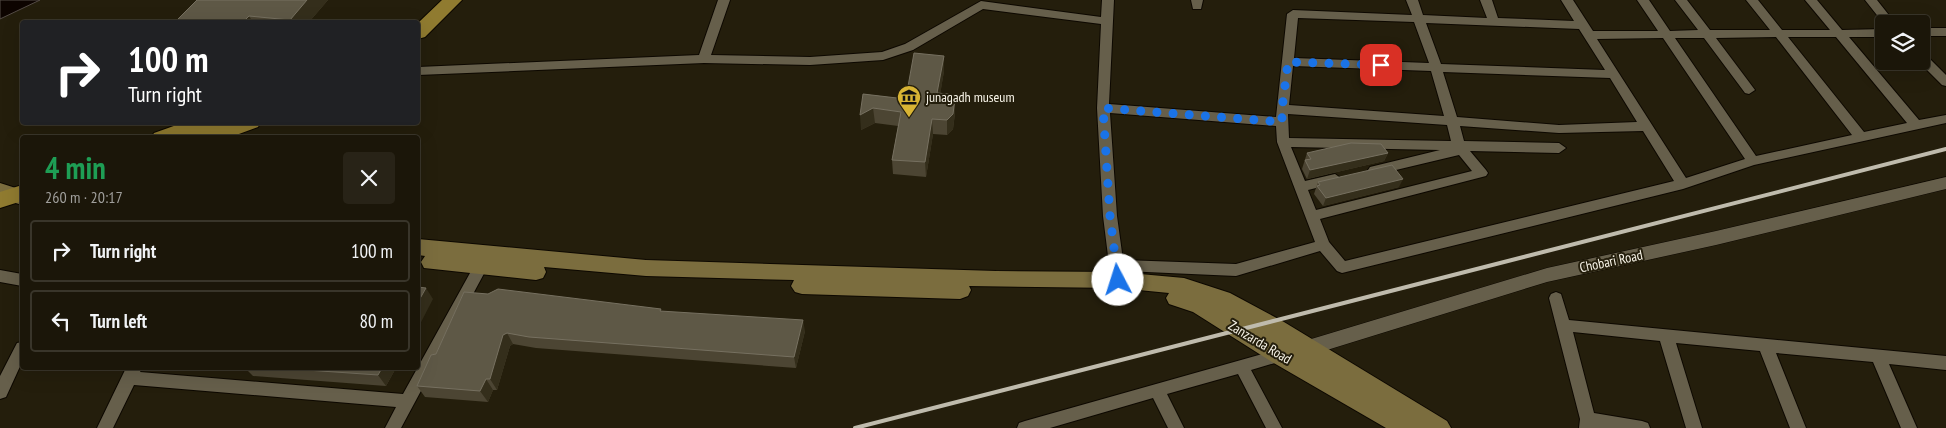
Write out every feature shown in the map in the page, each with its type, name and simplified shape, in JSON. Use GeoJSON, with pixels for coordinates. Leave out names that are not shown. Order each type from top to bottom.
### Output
{"type":"FeatureCollection","features":[{"type":"Feature","properties":{"kind":"main road"},"geometry":{"type":"LineString","coordinates":[[417,20],[438,0]]}},
{"type":"Feature","properties":{"kind":"main road"},"geometry":{"type":"LineString","coordinates":[[420,31],[452,0]]}},
{"type":"Feature","properties":{"kind":"main road"},"geometry":{"type":"LineString","coordinates":[[170,135],[200,125]]}},
{"type":"Feature","properties":{"kind":"main road"},"geometry":{"type":"LineString","coordinates":[[212,135],[242,125]]}},
{"type":"Feature","properties":{"kind":"main road"},"geometry":{"type":"LineString","coordinates":[[420,247],[646,268],[919,275],[996,279],[1112,278],[1157,282],[1193,288],[1222,300],[1309,348],[1358,376],[1439,428]]}},
{"type":"Feature","properties":{"kind":"main road"},"geometry":{"type":"LineString","coordinates":[[420,260],[480,268],[674,282],[893,289],[1112,278]]}},
{"type":"Feature","properties":{"kind":"main road","name":"Zanzarda Road"},"geometry":{"type":"LineString","coordinates":[[1112,278],[1163,295],[1190,301],[1407,428]]}},
{"type":"Feature","properties":{"kind":"street"},"geometry":{"type":"LineString","coordinates":[[704,59],[724,0]]}},
{"type":"Feature","properties":{"kind":"street"},"geometry":{"type":"LineString","coordinates":[[1108,0],[1103,108],[1112,278],[1236,270],[1323,245]]}},
{"type":"Feature","properties":{"kind":"street"},"geometry":{"type":"LineString","coordinates":[[1313,216],[1481,173],[1461,148],[1436,67],[1412,0]]}},
{"type":"Feature","properties":{"kind":"street"},"geometry":{"type":"LineString","coordinates":[[1486,0],[1494,22]]}},
{"type":"Feature","properties":{"kind":"street"},"geometry":{"type":"LineString","coordinates":[[1567,0],[1683,184]]}},
{"type":"Feature","properties":{"kind":"street"},"geometry":{"type":"LineString","coordinates":[[1643,0],[1753,161]]}},
{"type":"Feature","properties":{"kind":"street"},"geometry":{"type":"LineString","coordinates":[[1681,0],[1749,90]]}},
{"type":"Feature","properties":{"kind":"street"},"geometry":{"type":"LineString","coordinates":[[1752,0],[1862,138]]}},
{"type":"Feature","properties":{"kind":"street"},"geometry":{"type":"LineString","coordinates":[[1811,0],[1917,126]]}},
{"type":"Feature","properties":{"kind":"street"},"geometry":{"type":"LineString","coordinates":[[1871,0],[1883,15]]}},
{"type":"Feature","properties":{"kind":"street"},"geometry":{"type":"LineString","coordinates":[[420,71],[704,59],[810,61],[883,56],[909,46],[982,2],[1108,21]]}},
{"type":"Feature","properties":{"kind":"street"},"geometry":{"type":"LineString","coordinates":[[1875,33],[1666,35],[1494,22],[1293,14],[1282,115],[1283,142],[1323,245],[1342,267],[1683,184],[1753,161],[1946,119]]}},
{"type":"Feature","properties":{"kind":"street"},"geometry":{"type":"LineString","coordinates":[[1930,32],[1946,32]]}},
{"type":"Feature","properties":{"kind":"street"},"geometry":{"type":"LineString","coordinates":[[1288,62],[1614,74]]}},
{"type":"Feature","properties":{"kind":"street"},"geometry":{"type":"LineString","coordinates":[[1930,66],[1946,82]]}},
{"type":"Feature","properties":{"kind":"street"},"geometry":{"type":"LineString","coordinates":[[1103,108],[1452,121],[1559,129],[1647,126]]}},
{"type":"Feature","properties":{"kind":"street"},"geometry":{"type":"LineString","coordinates":[[1283,142],[1461,148],[1559,148]]}},
{"type":"Feature","properties":{"kind":"street"},"geometry":{"type":"LineString","coordinates":[[1301,187],[1461,148]]}},
{"type":"Feature","properties":{"kind":"street","name":"Chobari Road"},"geometry":{"type":"LineString","coordinates":[[1280,355],[1309,348],[1547,275],[1716,238],[1946,182]]}},
{"type":"Feature","properties":{"kind":"street"},"geometry":{"type":"LineString","coordinates":[[393,428],[480,268]]}},
{"type":"Feature","properties":{"kind":"street"},"geometry":{"type":"LineString","coordinates":[[0,276],[20,280]]}},
{"type":"Feature","properties":{"kind":"street"},"geometry":{"type":"LineString","coordinates":[[1556,298],[1588,423],[1642,428]]}},
{"type":"Feature","properties":{"kind":"street"},"geometry":{"type":"LineString","coordinates":[[1562,325],[1946,363]]}},
{"type":"Feature","properties":{"kind":"street"},"geometry":{"type":"LineString","coordinates":[[1666,335],[1694,428]]}},
{"type":"Feature","properties":{"kind":"street"},"geometry":{"type":"LineString","coordinates":[[1765,345],[1798,428]]}},
{"type":"Feature","properties":{"kind":"street"},"geometry":{"type":"LineString","coordinates":[[0,392],[20,352]]}},
{"type":"Feature","properties":{"kind":"street"},"geometry":{"type":"LineString","coordinates":[[1025,428],[1066,422],[1156,390],[1280,355]]}},
{"type":"Feature","properties":{"kind":"street"},"geometry":{"type":"LineString","coordinates":[[1878,356],[1909,428]]}},
{"type":"Feature","properties":{"kind":"street"},"geometry":{"type":"LineString","coordinates":[[1240,365],[1274,428]]}},
{"type":"Feature","properties":{"kind":"street"},"geometry":{"type":"LineString","coordinates":[[105,428],[131,373],[408,401]]}},
{"type":"Feature","properties":{"kind":"street"},"geometry":{"type":"LineString","coordinates":[[1156,390],[1176,428]]}},
{"type":"Feature","properties":{"kind":"shaded area"},"geometry":{"type":"Polygon","coordinates":[[[0,0],[40,0],[0,19],[0,0]]]}},
{"type":"Feature","properties":{"kind":"building"},"geometry":{"type":"Polygon","coordinates":[[[197,0],[307,0],[290,20],[249,16],[245,20],[177,20],[197,0]]]}},
{"type":"Feature","properties":{"kind":"building","name":"junagadh museum"},"geometry":{"type":"Polygon","coordinates":[[[914,53],[944,56],[937,93],[948,94],[955,98],[953,114],[947,120],[932,119],[925,162],[892,160],[901,112],[873,108],[860,115],[863,94],[897,98],[907,92],[914,53]]]}},
{"type":"Feature","properties":{"kind":"building"},"geometry":{"type":"Polygon","coordinates":[[[1351,143],[1381,144],[1388,153],[1310,170],[1305,160],[1311,159],[1307,153],[1351,143]]]}},
{"type":"Feature","properties":{"kind":"building"},"geometry":{"type":"Polygon","coordinates":[[[1392,165],[1403,179],[1326,198],[1317,186],[1320,185],[1318,182],[1392,165]]]}},
{"type":"Feature","properties":{"kind":"building"},"geometry":{"type":"Polygon","coordinates":[[[420,287],[426,288],[420,298],[420,287]]]}},
{"type":"Feature","properties":{"kind":"building"},"geometry":{"type":"Polygon","coordinates":[[[498,289],[661,309],[660,311],[803,320],[794,357],[529,337],[507,333],[503,335],[490,379],[486,379],[480,391],[417,386],[431,355],[436,354],[464,292],[488,294],[498,289]]]}},
{"type":"Feature","properties":{"kind":"building"},"geometry":{"type":"Polygon","coordinates":[[[307,370],[381,370],[378,375],[307,370]]]}},
{"type":"Feature","properties":{"kind":"railway"},"geometry":{"type":"LineString","coordinates":[[855,428],[1946,149]]}},
{"type":"Feature","properties":{"kind":"place","name":"junagadh museum"},"geometry":{"type":"Point","coordinates":[909,118]}},
{"type":"Feature","properties":{"kind":"route"},"geometry":{"type":"LineString","coordinates":[[1118,280],[1118,265],[1110,216],[1103,108],[1282,122],[1288,62],[1381,65]]}}]}
